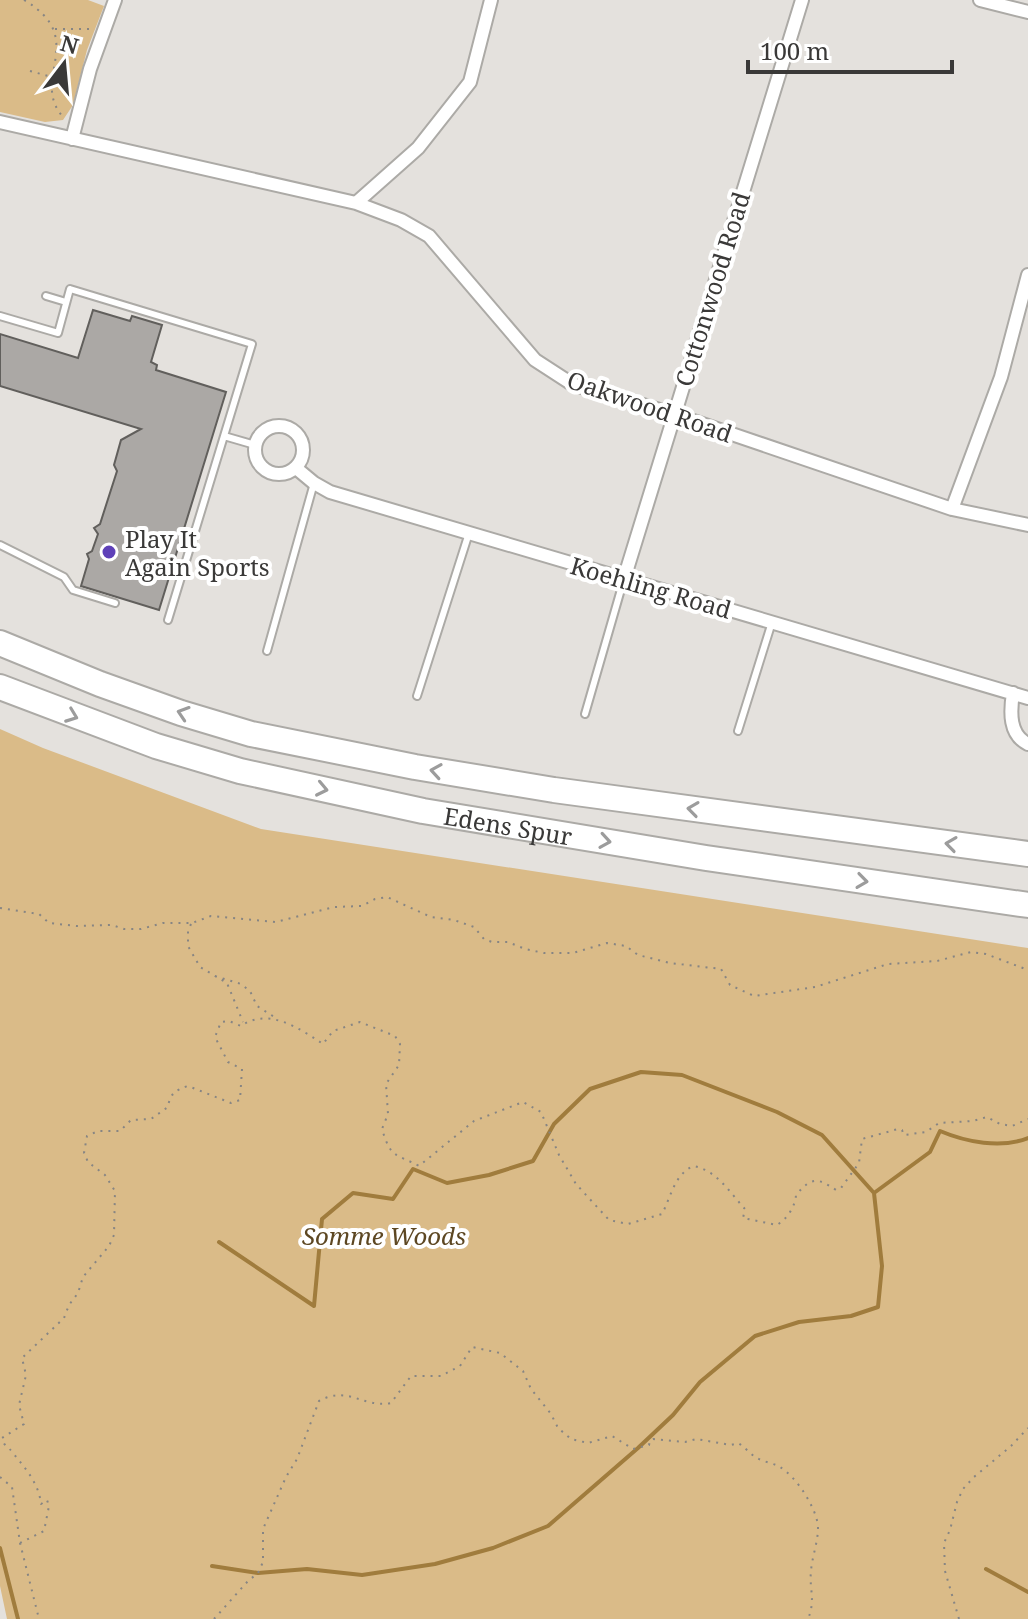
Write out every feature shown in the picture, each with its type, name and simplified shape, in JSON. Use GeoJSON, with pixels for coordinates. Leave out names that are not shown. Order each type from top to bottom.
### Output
{"type":"FeatureCollection","features":[{"type":"Feature","properties":{"kind":"highway","name":"Edens Spur"},"geometry":{"type":"LineString","coordinates":[[0,643],[100,684],[251,734],[415,767],[554,790],[1028,854]]}},
{"type":"Feature","properties":{"kind":"highway","name":"Edens Spur"},"geometry":{"type":"LineString","coordinates":[[0,687],[101,727],[226,767],[408,808],[706,858],[1028,905]]}},
{"type":"Feature","properties":{"kind":"street"},"geometry":{"type":"LineString","coordinates":[[74,133],[103,29],[115,0]]}},
{"type":"Feature","properties":{"kind":"street"},"geometry":{"type":"LineString","coordinates":[[356,203],[418,148],[470,82],[491,0]]}},
{"type":"Feature","properties":{"kind":"street","name":"Cottonwood Road"},"geometry":{"type":"LineString","coordinates":[[624,579],[802,0]]}},
{"type":"Feature","properties":{"kind":"street"},"geometry":{"type":"LineString","coordinates":[[980,0],[1028,12]]}},
{"type":"Feature","properties":{"kind":"street","name":"Oakwood Road"},"geometry":{"type":"LineString","coordinates":[[0,122],[74,133],[356,203],[401,220],[429,236],[535,360],[572,384],[673,414],[952,509],[1028,525]]}},
{"type":"Feature","properties":{"kind":"street"},"geometry":{"type":"LineString","coordinates":[[952,509],[1001,377],[1028,275]]}},
{"type":"Feature","properties":{"kind":"street"},"geometry":{"type":"LineString","coordinates":[[271,427],[288,427],[295,431],[303,445],[301,462],[296,468],[281,474],[265,470],[256,456],[255,445],[264,431],[271,427]]}},
{"type":"Feature","properties":{"kind":"street","name":"Koehling Road"},"geometry":{"type":"LineString","coordinates":[[296,468],[330,492],[1028,698]]}},
{"type":"Feature","properties":{"kind":"street"},"geometry":{"type":"LineString","coordinates":[[1013,693],[1010,709],[1013,730],[1020,741],[1028,744]]}},
{"type":"Feature","properties":{"kind":"lane"},"geometry":{"type":"LineString","coordinates":[[0,316],[58,333],[70,289],[252,344],[168,620]]}},
{"type":"Feature","properties":{"kind":"lane"},"geometry":{"type":"LineString","coordinates":[[46,296],[66,302]]}},
{"type":"Feature","properties":{"kind":"lane"},"geometry":{"type":"LineString","coordinates":[[224,436],[255,445]]}},
{"type":"Feature","properties":{"kind":"lane"},"geometry":{"type":"LineString","coordinates":[[267,651],[314,483]]}},
{"type":"Feature","properties":{"kind":"lane"},"geometry":{"type":"LineString","coordinates":[[417,696],[469,533]]}},
{"type":"Feature","properties":{"kind":"lane"},"geometry":{"type":"LineString","coordinates":[[0,545],[64,577],[73,590],[115,603]]}},
{"type":"Feature","properties":{"kind":"lane"},"geometry":{"type":"LineString","coordinates":[[585,714],[624,579]]}},
{"type":"Feature","properties":{"kind":"lane"},"geometry":{"type":"LineString","coordinates":[[738,731],[772,622]]}},
{"type":"Feature","properties":{"kind":"path"},"geometry":{"type":"LineString","coordinates":[[24,0],[43,14],[54,29],[53,102],[74,133]]}},
{"type":"Feature","properties":{"kind":"path"},"geometry":{"type":"LineString","coordinates":[[54,29],[103,29]]}},
{"type":"Feature","properties":{"kind":"path"},"geometry":{"type":"LineString","coordinates":[[30,71],[53,77]]}},
{"type":"Feature","properties":{"kind":"path"},"geometry":{"type":"LineString","coordinates":[[0,908],[39,914],[49,923],[141,929],[163,923],[192,923],[211,916],[276,922],[334,907],[362,906],[387,897],[431,917],[474,927],[484,939],[492,942],[508,942],[544,953],[573,953],[607,943],[626,946],[638,955],[670,963],[721,969],[730,985],[754,996],[815,987],[888,964],[937,961],[971,952],[986,954],[1028,970]]}},
{"type":"Feature","properties":{"kind":"path"},"geometry":{"type":"LineString","coordinates":[[192,923],[188,931],[188,946],[207,974],[227,983],[244,1024]]}},
{"type":"Feature","properties":{"kind":"path"},"geometry":{"type":"LineString","coordinates":[[207,974],[241,984],[250,991],[257,1006],[323,1044],[333,1031],[360,1022],[395,1036],[400,1044],[399,1065],[386,1084],[388,1114],[382,1129],[396,1158],[419,1166],[474,1121],[523,1102],[541,1112],[559,1155],[576,1184],[614,1223],[628,1224],[662,1214],[682,1172],[693,1166],[706,1169],[724,1184],[745,1209],[743,1218],[777,1225],[785,1221],[796,1195],[817,1179],[836,1190],[841,1188],[859,1163],[862,1139],[868,1136],[898,1129],[909,1135],[926,1132],[939,1123],[987,1117],[1005,1126],[1018,1125],[1028,1119]]}},
{"type":"Feature","properties":{"kind":"path"},"geometry":{"type":"LineString","coordinates":[[20,1543],[44,1531],[49,1506],[47,1500],[41,1504],[39,1489],[13,1452],[4,1446],[2,1438],[24,1424],[19,1405],[26,1375],[22,1358],[64,1318],[83,1277],[109,1246],[114,1235],[115,1191],[105,1175],[88,1162],[84,1153],[87,1136],[98,1131],[120,1131],[131,1120],[151,1119],[168,1107],[169,1098],[174,1092],[188,1086],[231,1103],[240,1100],[242,1069],[228,1062],[215,1037],[221,1022],[229,1021],[241,1026],[260,1017],[276,1019]]}},
{"type":"Feature","properties":{"kind":"path"},"geometry":{"type":"LineString","coordinates":[[214,1619],[258,1573],[263,1562],[263,1529],[297,1459],[319,1401],[345,1394],[368,1403],[391,1403],[411,1376],[441,1376],[460,1366],[472,1347],[500,1353],[523,1371],[531,1389],[558,1428],[571,1439],[588,1443],[612,1436],[633,1449],[649,1445],[653,1439],[738,1443],[756,1458],[785,1470],[801,1486],[816,1517],[818,1530],[810,1577],[814,1592],[813,1607],[808,1619]]}},
{"type":"Feature","properties":{"kind":"path"},"geometry":{"type":"LineString","coordinates":[[959,1619],[944,1557],[944,1543],[957,1502],[974,1477],[1028,1428]]}},
{"type":"Feature","properties":{"kind":"path"},"geometry":{"type":"LineString","coordinates":[[0,1477],[12,1487],[20,1543],[39,1619]]}},
{"type":"Feature","properties":{"kind":"green space"},"geometry":{"type":"Polygon","coordinates":[[[0,0],[88,0],[104,6],[87,50],[73,105],[63,120],[45,122],[0,112],[0,0]]]}},
{"type":"Feature","properties":{"kind":"green space","name":"Somme Woods"},"geometry":{"type":"Polygon","coordinates":[[[0,729],[261,829],[1028,948],[1028,1619],[7,1619],[0,1586],[0,729]]]}},
{"type":"Feature","properties":{"kind":"building"},"geometry":{"type":"Polygon","coordinates":[[[93,310],[130,321],[132,316],[162,325],[151,362],[157,365],[156,370],[226,392],[159,610],[81,586],[89,559],[87,554],[92,551],[98,534],[94,528],[100,524],[117,471],[114,465],[121,440],[141,429],[0,386],[0,334],[78,358],[93,310]]]}},
{"type":"Feature","properties":{"kind":"waterway"},"geometry":{"type":"LineString","coordinates":[[212,1566],[258,1573],[307,1569],[362,1575],[435,1564],[493,1548],[548,1526],[638,1448],[673,1415],[700,1382],[755,1336],[799,1322],[851,1316],[878,1307],[882,1266],[874,1193],[822,1135],[777,1112],[682,1075],[641,1072],[590,1089],[554,1124],[533,1161],[489,1175],[447,1183],[413,1169],[393,1199],[353,1193],[322,1219],[314,1306],[219,1242]]}},
{"type":"Feature","properties":{"kind":"waterway"},"geometry":{"type":"LineString","coordinates":[[874,1193],[930,1152],[940,1131],[984,1143],[1007,1143],[1028,1138]]}},
{"type":"Feature","properties":{"kind":"waterway"},"geometry":{"type":"LineString","coordinates":[[0,1548],[18,1619]]}},
{"type":"Feature","properties":{"kind":"waterway"},"geometry":{"type":"LineString","coordinates":[[986,1569],[1028,1592]]}},
{"type":"Feature","properties":{"kind":"place","name":"Play It Again Sports"},"geometry":{"type":"Point","coordinates":[109,552]}}]}
